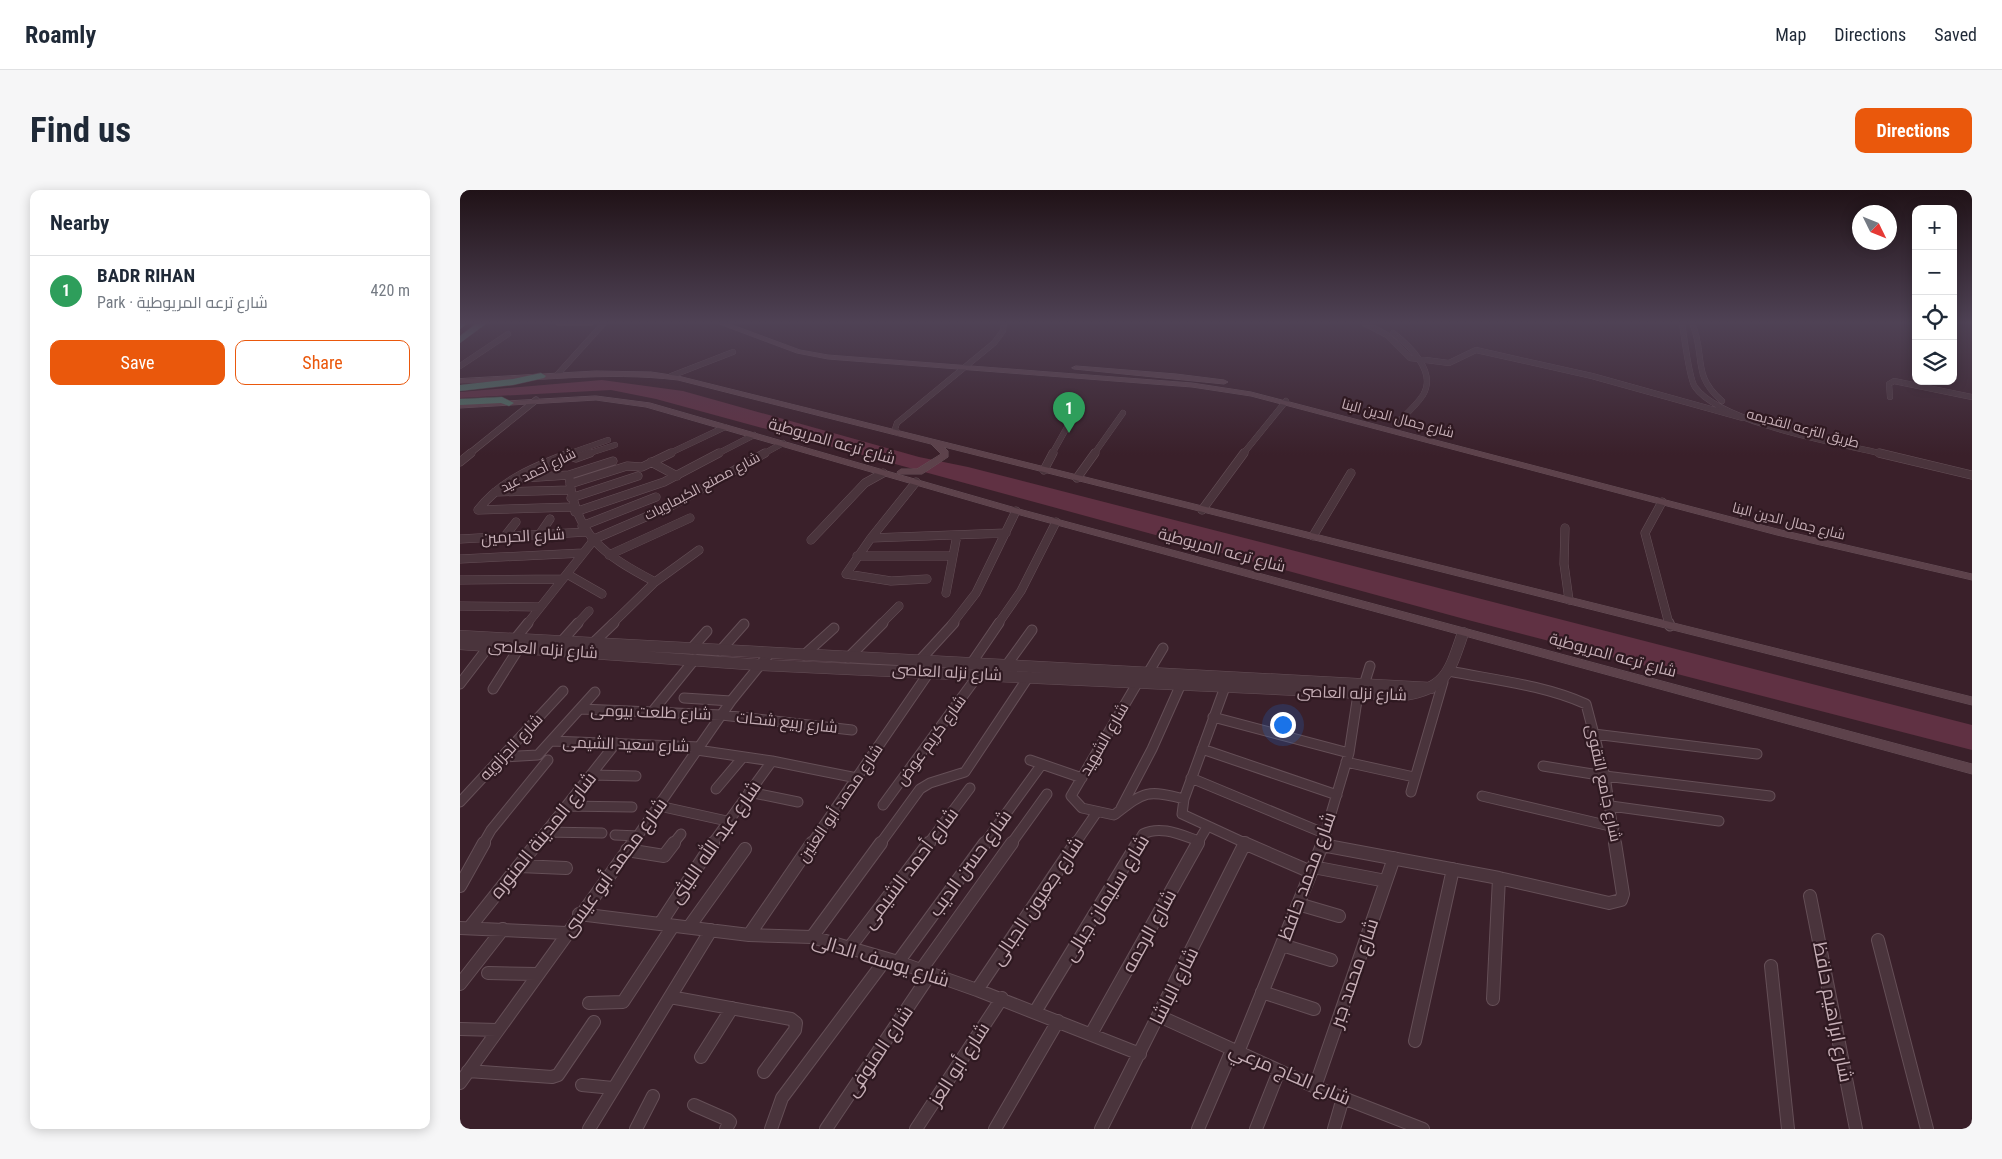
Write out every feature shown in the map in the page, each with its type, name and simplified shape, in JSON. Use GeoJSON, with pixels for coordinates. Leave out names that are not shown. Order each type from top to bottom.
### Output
{"type":"FeatureCollection","features":[{"type":"Feature","properties":{"kind":"highway"},"geometry":{"type":"LineString","coordinates":[[460,388],[513,382],[541,376]]}},
{"type":"Feature","properties":{"kind":"highway"},"geometry":{"type":"LineString","coordinates":[[460,402],[502,400],[509,403]]}},
{"type":"Feature","properties":{"kind":"main road","name":"شارع جمال الدين البنا"},"geometry":{"type":"LineString","coordinates":[[988,367],[1227,389],[1286,401],[1780,533],[1972,577]]}},
{"type":"Feature","properties":{"kind":"main road","name":"شارع جمال الدين البنا"},"geometry":{"type":"LineString","coordinates":[[999,367],[1207,379],[1258,388],[1807,534],[1972,571]]}},
{"type":"Feature","properties":{"kind":"main road","name":"شارع ترعه المريوطية"},"geometry":{"type":"LineString","coordinates":[[460,381],[557,374],[638,373],[671,376],[1972,701]]}},
{"type":"Feature","properties":{"kind":"main road","name":"شارع ترعه المريوطية"},"geometry":{"type":"LineString","coordinates":[[460,406],[536,400],[611,398],[647,404],[886,473]]}},
{"type":"Feature","properties":{"kind":"main road"},"geometry":{"type":"LineString","coordinates":[[921,476],[946,452],[936,446],[934,442]]}},
{"type":"Feature","properties":{"kind":"main road"},"geometry":{"type":"LineString","coordinates":[[886,473],[898,471],[921,476],[964,449]]}},
{"type":"Feature","properties":{"kind":"main road","name":"شارع ترعه المريوطية"},"geometry":{"type":"LineString","coordinates":[[921,476],[1016,511],[1972,769]]}},
{"type":"Feature","properties":{"kind":"street"},"geometry":{"type":"LineString","coordinates":[[557,374],[564,367]]}},
{"type":"Feature","properties":{"kind":"street"},"geometry":{"type":"LineString","coordinates":[[671,376],[695,367]]}},
{"type":"Feature","properties":{"kind":"street"},"geometry":{"type":"LineString","coordinates":[[898,433],[896,426],[900,419],[966,367]]}},
{"type":"Feature","properties":{"kind":"street"},"geometry":{"type":"LineString","coordinates":[[1396,424],[1426,390],[1422,367]]}},
{"type":"Feature","properties":{"kind":"street"},"geometry":{"type":"LineString","coordinates":[[1551,367],[1592,376],[1743,418]]}},
{"type":"Feature","properties":{"kind":"street"},"geometry":{"type":"LineString","coordinates":[[1698,391],[1692,382],[1690,367],[1699,368]]}},
{"type":"Feature","properties":{"kind":"street","name":"طريق الترعه القديمه"},"geometry":{"type":"LineString","coordinates":[[1699,368],[1703,382],[1711,393],[1745,413],[1972,469]]}},
{"type":"Feature","properties":{"kind":"street"},"geometry":{"type":"LineString","coordinates":[[1890,398],[1889,384],[1894,381],[1972,397]]}},
{"type":"Feature","properties":{"kind":"street","name":"طريق الترعه القديمه"},"geometry":{"type":"LineString","coordinates":[[1698,391],[1716,404],[1743,418],[1788,432],[1972,475]]}},
{"type":"Feature","properties":{"kind":"street"},"geometry":{"type":"LineString","coordinates":[[460,462],[536,400]]}},
{"type":"Feature","properties":{"kind":"street"},"geometry":{"type":"LineString","coordinates":[[485,441],[486,437],[523,401]]}},
{"type":"Feature","properties":{"kind":"street"},"geometry":{"type":"LineString","coordinates":[[1202,510],[1252,442],[1286,401]]}},
{"type":"Feature","properties":{"kind":"street"},"geometry":{"type":"LineString","coordinates":[[1077,478],[1123,413]]}},
{"type":"Feature","properties":{"kind":"street"},"geometry":{"type":"LineString","coordinates":[[1044,470],[1075,414]]}},
{"type":"Feature","properties":{"kind":"street"},"geometry":{"type":"LineString","coordinates":[[570,491],[634,465],[638,468],[725,427]]}},
{"type":"Feature","properties":{"kind":"street"},"geometry":{"type":"LineString","coordinates":[[574,510],[658,485],[754,435]]}},
{"type":"Feature","properties":{"kind":"street"},"geometry":{"type":"LineString","coordinates":[[686,436],[697,441]]}},
{"type":"Feature","properties":{"kind":"street","name":"شارع أحمد عيد"},"geometry":{"type":"LineString","coordinates":[[574,510],[480,511],[478,508],[493,492],[518,478],[568,454],[608,440]]}},
{"type":"Feature","properties":{"kind":"street","name":"شارع مصنع الكيماويات"},"geometry":{"type":"LineString","coordinates":[[593,540],[671,506],[783,443]]}},
{"type":"Feature","properties":{"kind":"street"},"geometry":{"type":"LineString","coordinates":[[568,454],[576,458],[615,445]]}},
{"type":"Feature","properties":{"kind":"street"},"geometry":{"type":"LineString","coordinates":[[518,478],[569,475],[613,461]]}},
{"type":"Feature","properties":{"kind":"street"},"geometry":{"type":"LineString","coordinates":[[651,462],[677,476]]}},
{"type":"Feature","properties":{"kind":"street"},"geometry":{"type":"LineString","coordinates":[[811,540],[865,482],[886,473]]}},
{"type":"Feature","properties":{"kind":"street"},"geometry":{"type":"LineString","coordinates":[[1313,536],[1351,473]]}},
{"type":"Feature","properties":{"kind":"street"},"geometry":{"type":"LineString","coordinates":[[569,475],[574,510],[584,529],[608,555],[631,570],[655,582]]}},
{"type":"Feature","properties":{"kind":"street"},"geometry":{"type":"LineString","coordinates":[[493,492],[570,491],[638,476]]}},
{"type":"Feature","properties":{"kind":"street"},"geometry":{"type":"LineString","coordinates":[[921,476],[871,538],[846,574],[891,581],[927,580]]}},
{"type":"Feature","properties":{"kind":"street","name":"شارع الحرمين"},"geometry":{"type":"LineString","coordinates":[[460,539],[539,535],[584,529],[656,497]]}},
{"type":"Feature","properties":{"kind":"street"},"geometry":{"type":"LineString","coordinates":[[1662,502],[1647,526],[1645,538],[1670,626]]}},
{"type":"Feature","properties":{"kind":"street"},"geometry":{"type":"LineString","coordinates":[[911,670],[972,598],[1016,511]]}},
{"type":"Feature","properties":{"kind":"street"},"geometry":{"type":"LineString","coordinates":[[608,555],[690,518]]}},
{"type":"Feature","properties":{"kind":"street"},"geometry":{"type":"LineString","coordinates":[[539,535],[550,519]]}},
{"type":"Feature","properties":{"kind":"street"},"geometry":{"type":"LineString","coordinates":[[505,536],[516,522]]}},
{"type":"Feature","properties":{"kind":"street"},"geometry":{"type":"LineString","coordinates":[[971,664],[1021,591],[1056,522]]}},
{"type":"Feature","properties":{"kind":"street"},"geometry":{"type":"LineString","coordinates":[[1565,528],[1562,550],[1563,574],[1569,600]]}},
{"type":"Feature","properties":{"kind":"street"},"geometry":{"type":"LineString","coordinates":[[871,538],[1006,533]]}},
{"type":"Feature","properties":{"kind":"street"},"geometry":{"type":"LineString","coordinates":[[946,593],[957,535]]}},
{"type":"Feature","properties":{"kind":"street"},"geometry":{"type":"LineString","coordinates":[[493,690],[517,643],[540,607],[593,540]]}},
{"type":"Feature","properties":{"kind":"street"},"geometry":{"type":"LineString","coordinates":[[592,644],[655,582],[699,550]]}},
{"type":"Feature","properties":{"kind":"street"},"geometry":{"type":"LineString","coordinates":[[460,559],[583,553]]}},
{"type":"Feature","properties":{"kind":"street"},"geometry":{"type":"LineString","coordinates":[[858,556],[954,556]]}},
{"type":"Feature","properties":{"kind":"street"},"geometry":{"type":"LineString","coordinates":[[460,580],[564,577],[602,594]]}},
{"type":"Feature","properties":{"kind":"street"},"geometry":{"type":"LineString","coordinates":[[460,606],[540,607]]}},
{"type":"Feature","properties":{"kind":"street"},"geometry":{"type":"LineString","coordinates":[[848,658],[899,606]]}},
{"type":"Feature","properties":{"kind":"street"},"geometry":{"type":"LineString","coordinates":[[561,642],[589,611]]}},
{"type":"Feature","properties":{"kind":"street"},"geometry":{"type":"LineString","coordinates":[[720,651],[744,624]]}},
{"type":"Feature","properties":{"kind":"street"},"geometry":{"type":"LineString","coordinates":[[804,655],[834,628]]}},
{"type":"Feature","properties":{"kind":"street"},"geometry":{"type":"LineString","coordinates":[[1006,666],[1032,630]]}},
{"type":"Feature","properties":{"kind":"street"},"geometry":{"type":"LineString","coordinates":[[652,712],[707,631]]}},
{"type":"Feature","properties":{"kind":"street"},"geometry":{"type":"LineString","coordinates":[[1411,792],[1438,686],[1449,671],[1463,633]]}},
{"type":"Feature","properties":{"kind":"street","name":"شارع نزله العاصى"},"geometry":{"type":"LineString","coordinates":[[460,636],[517,643],[693,654],[720,651],[1148,673],[1158,678],[1181,684],[1225,687],[1304,686]]}},
{"type":"Feature","properties":{"kind":"street","name":"شارع نزله العاصى"},"geometry":{"type":"LineString","coordinates":[[460,644],[489,646],[561,642],[693,654],[761,665],[911,670],[1138,682],[1158,678],[1361,690],[1404,696],[1438,686]]}},
{"type":"Feature","properties":{"kind":"street"},"geometry":{"type":"LineString","coordinates":[[460,684],[489,646]]}},
{"type":"Feature","properties":{"kind":"street"},"geometry":{"type":"LineString","coordinates":[[1148,673],[1163,648]]}},
{"type":"Feature","properties":{"kind":"street","name":"شارع محمد أبو عيسى"},"geometry":{"type":"LineString","coordinates":[[464,1077],[566,933],[638,836],[731,701],[769,654]]}},
{"type":"Feature","properties":{"kind":"street","name":"شارع محمد حافظ"},"geometry":{"type":"LineString","coordinates":[[1198,1129],[1262,992],[1324,839],[1348,758],[1361,690],[1370,666]]}},
{"type":"Feature","properties":{"kind":"street","name":"شارع محمد أبو العنين"},"geometry":{"type":"LineString","coordinates":[[749,935],[930,671]]}},
{"type":"Feature","properties":{"kind":"street","name":"شارع جامع التقوى"},"geometry":{"type":"LineString","coordinates":[[1449,671],[1525,686],[1581,701],[1588,709],[1605,776],[1623,894],[1621,900],[1609,903],[1499,878]]}},
{"type":"Feature","properties":{"kind":"street","name":"شارع كريم عوض"},"geometry":{"type":"LineString","coordinates":[[883,805],[979,674]]}},
{"type":"Feature","properties":{"kind":"street"},"geometry":{"type":"LineString","coordinates":[[812,937],[920,789],[926,784],[958,777],[965,772],[1029,676]]}},
{"type":"Feature","properties":{"kind":"street","name":"شارع الشهيد"},"geometry":{"type":"LineString","coordinates":[[1096,812],[1078,806],[1072,802],[1071,796],[1138,682]]}},
{"type":"Feature","properties":{"kind":"street"},"geometry":{"type":"LineString","coordinates":[[1120,810],[1152,749],[1181,684]]}},
{"type":"Feature","properties":{"kind":"street"},"geometry":{"type":"LineString","coordinates":[[1225,687],[1191,778],[1184,799],[1182,814],[1207,827],[1312,869],[1386,881]]}},
{"type":"Feature","properties":{"kind":"street","name":"شارع الجزاويه"},"geometry":{"type":"LineString","coordinates":[[460,802],[562,691]]}},
{"type":"Feature","properties":{"kind":"street"},"geometry":{"type":"LineString","coordinates":[[501,757],[533,757],[542,752],[596,692]]}},
{"type":"Feature","properties":{"kind":"street"},"geometry":{"type":"LineString","coordinates":[[684,698],[731,701]]}},
{"type":"Feature","properties":{"kind":"street","name":"شارع طلعت بيومى"},"geometry":{"type":"LineString","coordinates":[[580,709],[722,715]]}},
{"type":"Feature","properties":{"kind":"street","name":"شارع ربيع شحات"},"geometry":{"type":"LineString","coordinates":[[722,715],[852,730]]}},
{"type":"Feature","properties":{"kind":"street"},"geometry":{"type":"LineString","coordinates":[[1213,718],[1414,778]]}},
{"type":"Feature","properties":{"kind":"street"},"geometry":{"type":"LineString","coordinates":[[1594,734],[1757,754]]}},
{"type":"Feature","properties":{"kind":"street","name":"شارع سعيد الشيمى"},"geometry":{"type":"LineString","coordinates":[[552,741],[698,748],[857,778]]}},
{"type":"Feature","properties":{"kind":"street","name":"شارع المدينة المنوره"},"geometry":{"type":"LineString","coordinates":[[463,928],[518,866],[616,743]]}},
{"type":"Feature","properties":{"kind":"street"},"geometry":{"type":"LineString","coordinates":[[1202,749],[1337,795]]}},
{"type":"Feature","properties":{"kind":"street"},"geometry":{"type":"LineString","coordinates":[[716,790],[743,757]]}},
{"type":"Feature","properties":{"kind":"street"},"geometry":{"type":"LineString","coordinates":[[460,886],[492,830],[548,760]]}},
{"type":"Feature","properties":{"kind":"street"},"geometry":{"type":"LineString","coordinates":[[1030,760],[1082,778]]}},
{"type":"Feature","properties":{"kind":"street","name":"شارع عبد الله الليثى"},"geometry":{"type":"LineString","coordinates":[[660,924],[727,821],[772,761]]}},
{"type":"Feature","properties":{"kind":"street","name":"شارع حسن الديب"},"geometry":{"type":"LineString","coordinates":[[892,960],[1042,764]]}},
{"type":"Feature","properties":{"kind":"street"},"geometry":{"type":"LineString","coordinates":[[1543,766],[1605,776],[1770,796]]}},
{"type":"Feature","properties":{"kind":"street"},"geometry":{"type":"LineString","coordinates":[[591,775],[636,776]]}},
{"type":"Feature","properties":{"kind":"street"},"geometry":{"type":"LineString","coordinates":[[1191,778],[1324,839],[1394,858],[1499,878],[1493,1000]]}},
{"type":"Feature","properties":{"kind":"street","name":"شارع أحمد الشيمى"},"geometry":{"type":"LineString","coordinates":[[850,948],[970,788]]}},
{"type":"Feature","properties":{"kind":"street"},"geometry":{"type":"LineString","coordinates":[[1096,812],[1114,815],[1135,798],[1153,790],[1184,799]]}},
{"type":"Feature","properties":{"kind":"street"},"geometry":{"type":"LineString","coordinates":[[749,792],[798,802]]}},
{"type":"Feature","properties":{"kind":"street","name":"شارع المنوفى"},"geometry":{"type":"LineString","coordinates":[[826,1129],[926,972],[1047,794]]}},
{"type":"Feature","properties":{"kind":"street"},"geometry":{"type":"LineString","coordinates":[[1482,796],[1614,827]]}},
{"type":"Feature","properties":{"kind":"street"},"geometry":{"type":"LineString","coordinates":[[566,806],[632,807]]}},
{"type":"Feature","properties":{"kind":"street"},"geometry":{"type":"LineString","coordinates":[[659,806],[727,821]]}},
{"type":"Feature","properties":{"kind":"street"},"geometry":{"type":"LineString","coordinates":[[1611,806],[1719,821]]}},
{"type":"Feature","properties":{"kind":"street","name":"شارع جعيون الجبالى"},"geometry":{"type":"LineString","coordinates":[[977,990],[1096,812]]}},
{"type":"Feature","properties":{"kind":"street","name":"شارع الرحمه"},"geometry":{"type":"LineString","coordinates":[[1091,1034],[1207,827]]}},
{"type":"Feature","properties":{"kind":"street","name":"شارع سليمان جبالى"},"geometry":{"type":"LineString","coordinates":[[1036,1012],[1143,834],[1154,829],[1199,842]]}},
{"type":"Feature","properties":{"kind":"street"},"geometry":{"type":"LineString","coordinates":[[545,832],[602,833]]}},
{"type":"Feature","properties":{"kind":"street"},"geometry":{"type":"LineString","coordinates":[[627,850],[664,856],[681,834]]}},
{"type":"Feature","properties":{"kind":"street"},"geometry":{"type":"LineString","coordinates":[[614,835],[638,836]]}},
{"type":"Feature","properties":{"kind":"street","name":"شارع الباشا"},"geometry":{"type":"LineString","coordinates":[[1101,1129],[1245,843]]}},
{"type":"Feature","properties":{"kind":"street"},"geometry":{"type":"LineString","coordinates":[[689,928],[745,849]]}},
{"type":"Feature","properties":{"kind":"street","name":"شارع محمد جبر"},"geometry":{"type":"LineString","coordinates":[[1315,1087],[1394,858]]}},
{"type":"Feature","properties":{"kind":"street"},"geometry":{"type":"LineString","coordinates":[[518,866],[566,868]]}},
{"type":"Feature","properties":{"kind":"street"},"geometry":{"type":"LineString","coordinates":[[1415,1041],[1453,869]]}},
{"type":"Feature","properties":{"kind":"street","name":"شارع ابراهيم حافظ"},"geometry":{"type":"LineString","coordinates":[[1810,896],[1856,1129]]}},
{"type":"Feature","properties":{"kind":"street"},"geometry":{"type":"LineString","coordinates":[[1298,904],[1339,916]]}},
{"type":"Feature","properties":{"kind":"street","name":"شارع يوسف الدالى"},"geometry":{"type":"LineString","coordinates":[[580,914],[749,935],[812,937],[892,960],[1002,998],[1140,1054]]}},
{"type":"Feature","properties":{"kind":"street"},"geometry":{"type":"LineString","coordinates":[[590,1003],[618,1004],[627,998],[673,926]]}},
{"type":"Feature","properties":{"kind":"street"},"geometry":{"type":"LineString","coordinates":[[463,928],[566,933]]}},
{"type":"Feature","properties":{"kind":"street"},"geometry":{"type":"LineString","coordinates":[[460,984],[503,929]]}},
{"type":"Feature","properties":{"kind":"street"},"geometry":{"type":"LineString","coordinates":[[589,1129],[711,930]]}},
{"type":"Feature","properties":{"kind":"street"},"geometry":{"type":"LineString","coordinates":[[1878,940],[1927,1129]]}},
{"type":"Feature","properties":{"kind":"street"},"geometry":{"type":"LineString","coordinates":[[1282,945],[1332,960]]}},
{"type":"Feature","properties":{"kind":"street"},"geometry":{"type":"LineString","coordinates":[[771,1129],[776,1120],[782,1098],[892,960]]}},
{"type":"Feature","properties":{"kind":"street"},"geometry":{"type":"LineString","coordinates":[[1770,966],[1788,1129]]}},
{"type":"Feature","properties":{"kind":"street"},"geometry":{"type":"LineString","coordinates":[[488,974],[537,974]]}},
{"type":"Feature","properties":{"kind":"street"},"geometry":{"type":"LineString","coordinates":[[1262,992],[1314,1009]]}},
{"type":"Feature","properties":{"kind":"street"},"geometry":{"type":"LineString","coordinates":[[670,997],[791,1019],[796,1023],[795,1030],[764,1072]]}},
{"type":"Feature","properties":{"kind":"street","name":"شارع أبو العز"},"geometry":{"type":"LineString","coordinates":[[916,1129],[1002,998]]}},
{"type":"Feature","properties":{"kind":"street"},"geometry":{"type":"LineString","coordinates":[[701,1057],[732,1008]]}},
{"type":"Feature","properties":{"kind":"street","name":"شارع الحاج مرعي"},"geometry":{"type":"LineString","coordinates":[[1159,1016],[1315,1087],[1423,1129]]}},
{"type":"Feature","properties":{"kind":"street"},"geometry":{"type":"LineString","coordinates":[[995,1129],[1058,1021]]}},
{"type":"Feature","properties":{"kind":"street"},"geometry":{"type":"LineString","coordinates":[[464,1077],[552,1077],[558,1075],[594,1022]]}},
{"type":"Feature","properties":{"kind":"street"},"geometry":{"type":"LineString","coordinates":[[460,1029],[497,1030]]}},
{"type":"Feature","properties":{"kind":"street"},"geometry":{"type":"LineString","coordinates":[[1256,1129],[1279,1071]]}},
{"type":"Feature","properties":{"kind":"street"},"geometry":{"type":"LineString","coordinates":[[582,1085],[614,1088]]}},
{"type":"Feature","properties":{"kind":"street"},"geometry":{"type":"LineString","coordinates":[[636,1129],[653,1096]]}},
{"type":"Feature","properties":{"kind":"street"},"geometry":{"type":"LineString","coordinates":[[1334,1129],[1343,1098]]}},
{"type":"Feature","properties":{"kind":"street"},"geometry":{"type":"LineString","coordinates":[[694,1105],[728,1120],[730,1122],[726,1129]]}},
{"type":"Feature","properties":{"kind":"shaded area"},"geometry":{"type":"Polygon","coordinates":[[[602,380],[683,391],[919,457],[968,467],[1972,725],[1972,750],[1468,620],[656,399],[611,390],[460,398],[460,392],[602,380]]]}},
{"type":"Feature","properties":{"kind":"place","name":"BADR RIHAN"},"geometry":{"type":"Point","coordinates":[1069,433]}}]}
